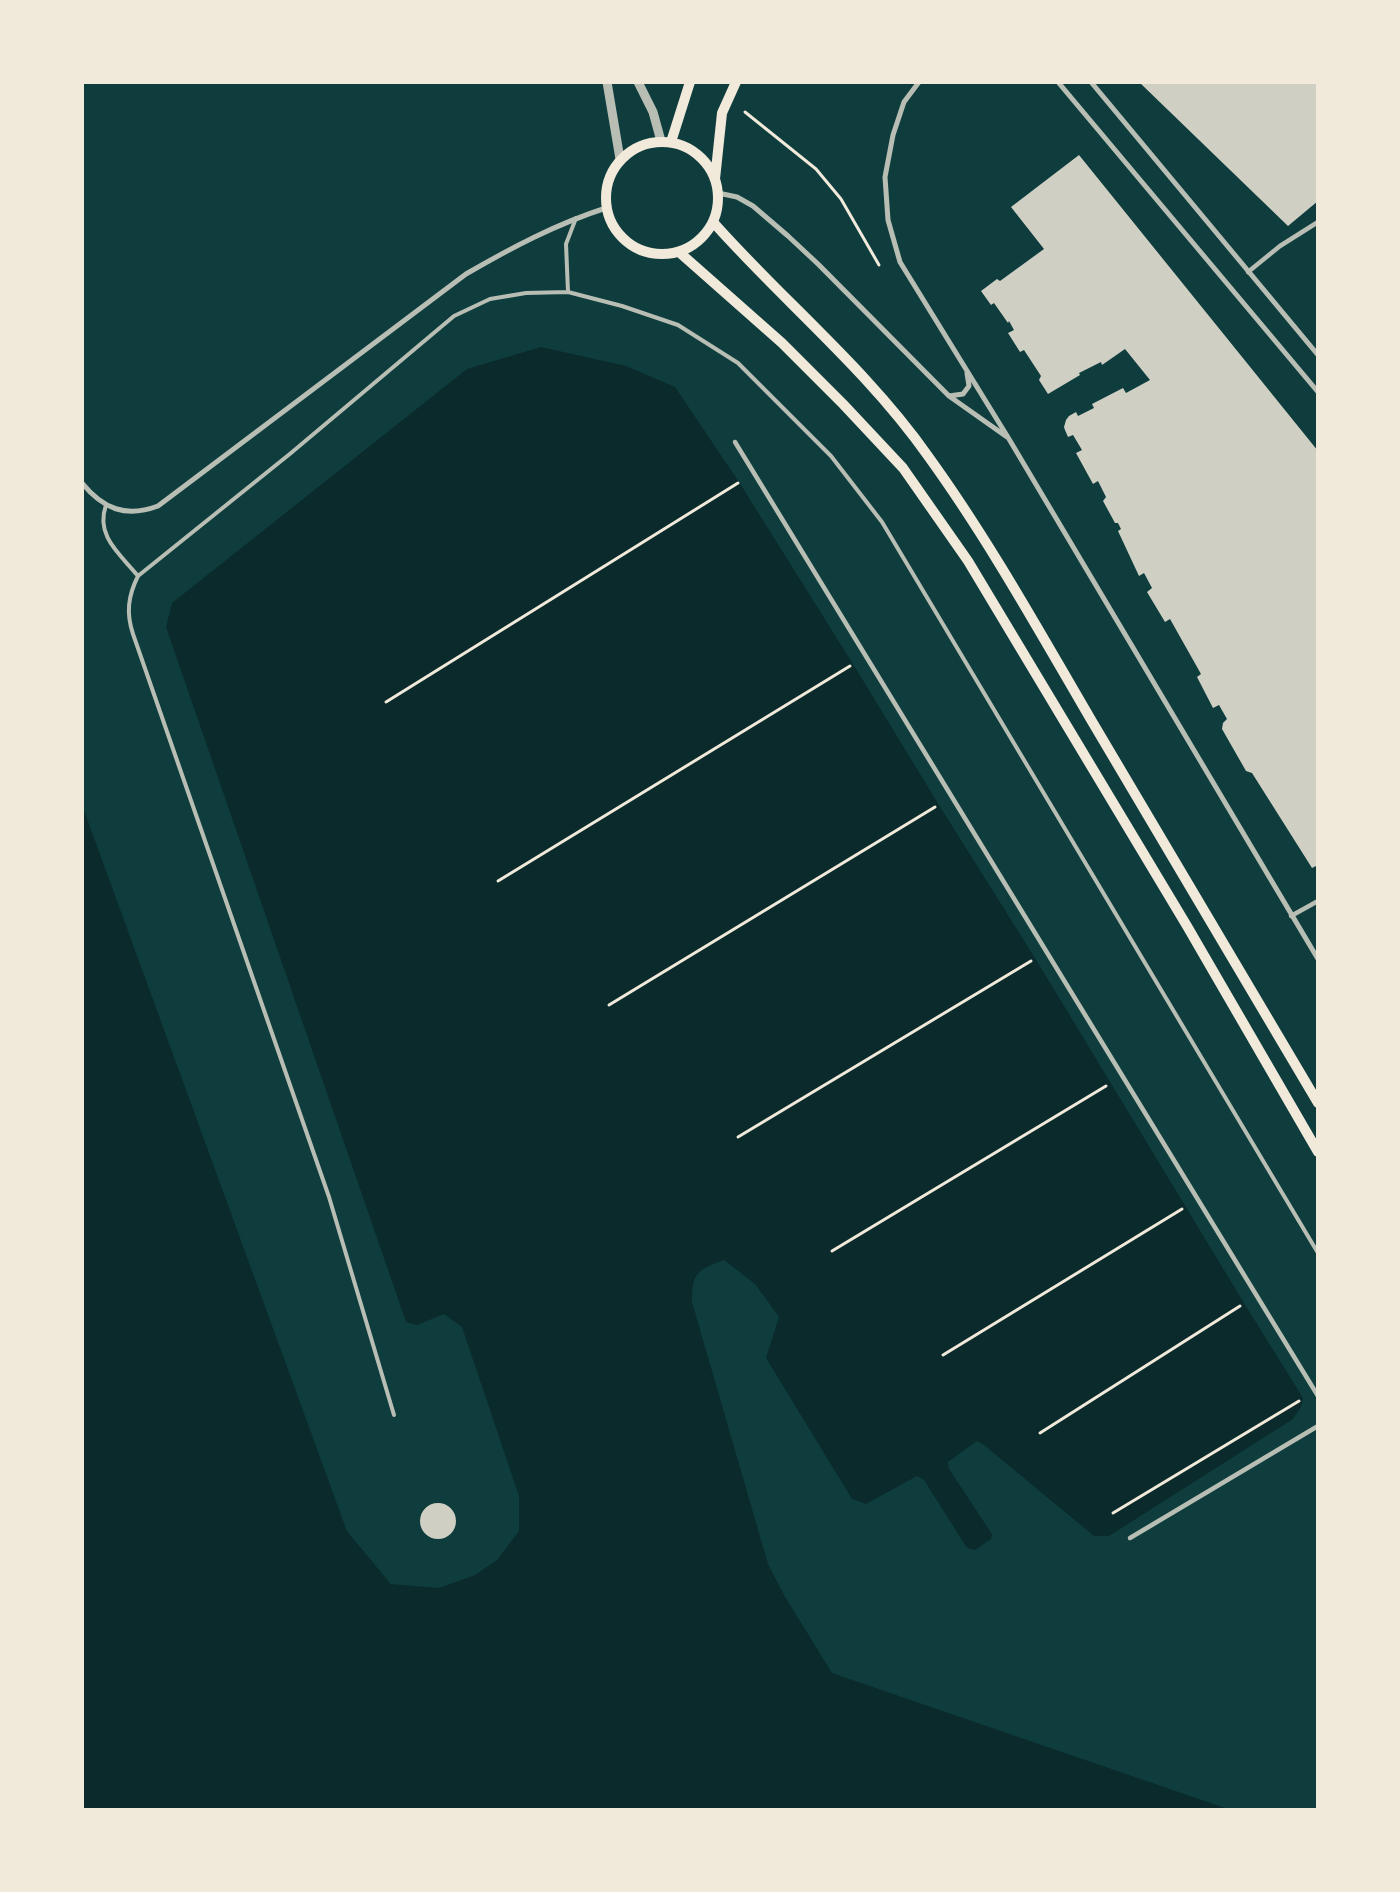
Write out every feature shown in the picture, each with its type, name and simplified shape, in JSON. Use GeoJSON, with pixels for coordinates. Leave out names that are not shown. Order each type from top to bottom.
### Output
{"type":"FeatureCollection","features":[{"type":"Feature","properties":{"kind":"main road"},"geometry":{"type":"LineString","coordinates":[[666,142],[690,82]]}},
{"type":"Feature","properties":{"kind":"main road"},"geometry":{"type":"LineString","coordinates":[[715,179],[705,162],[690,149],[666,142],[646,143],[632,149],[620,159],[612,170],[607,182],[606,208],[612,226],[625,241],[641,251],[660,255],[679,252],[693,245],[705,235],[713,222],[718,208],[718,193],[715,179],[722,113],[736,82]]}},
{"type":"Feature","properties":{"kind":"main road"},"geometry":{"type":"LineString","coordinates":[[713,222],[749,262],[807,318],[873,388],[927,454],[991,549],[1318,1103]]}},
{"type":"Feature","properties":{"kind":"main road"},"geometry":{"type":"LineString","coordinates":[[679,252],[782,342],[844,404],[908,476],[978,578],[1187,926],[1318,1152]]}},
{"type":"Feature","properties":{"kind":"street"},"geometry":{"type":"LineString","coordinates":[[607,82],[620,159]]}},
{"type":"Feature","properties":{"kind":"street"},"geometry":{"type":"LineString","coordinates":[[638,82],[666,142]]}},
{"type":"Feature","properties":{"kind":"street"},"geometry":{"type":"LineString","coordinates":[[919,82],[904,102],[893,135],[885,177],[888,220],[900,262],[1009,439],[1291,916],[1318,958]]}},
{"type":"Feature","properties":{"kind":"street"},"geometry":{"type":"LineString","coordinates":[[1058,82],[1318,392]]}},
{"type":"Feature","properties":{"kind":"street"},"geometry":{"type":"LineString","coordinates":[[1091,82],[1318,356]]}},
{"type":"Feature","properties":{"kind":"street"},"geometry":{"type":"LineString","coordinates":[[718,193],[737,197],[753,206],[788,236],[948,396],[1009,439]]}},
{"type":"Feature","properties":{"kind":"street"},"geometry":{"type":"LineString","coordinates":[[82,483],[106,505],[118,510],[145,510],[158,506],[466,274],[521,243],[576,218],[606,208]]}},
{"type":"Feature","properties":{"kind":"street"},"geometry":{"type":"LineString","coordinates":[[1248,272],[1280,246],[1318,222]]}},
{"type":"Feature","properties":{"kind":"street"},"geometry":{"type":"LineString","coordinates":[[948,396],[964,394],[970,386],[967,370]]}},
{"type":"Feature","properties":{"kind":"street"},"geometry":{"type":"LineString","coordinates":[[735,442],[1318,1396]]}},
{"type":"Feature","properties":{"kind":"street"},"geometry":{"type":"LineString","coordinates":[[1291,916],[1318,901]]}},
{"type":"Feature","properties":{"kind":"street"},"geometry":{"type":"LineString","coordinates":[[1130,1538],[1318,1426]]}},
{"type":"Feature","properties":{"kind":"lane"},"geometry":{"type":"LineString","coordinates":[[568,292],[566,244],[576,218]]}},
{"type":"Feature","properties":{"kind":"lane"},"geometry":{"type":"LineString","coordinates":[[394,1415],[329,1198],[128,620],[128,604],[131,589],[138,576],[292,453],[454,316],[490,299],[526,293],[568,292],[622,306],[678,325],[738,363],[831,456],[882,522],[1318,1253]]}},
{"type":"Feature","properties":{"kind":"lane"},"geometry":{"type":"LineString","coordinates":[[106,505],[102,516],[102,527],[107,538],[138,576]]}},
{"type":"Feature","properties":{"kind":"path"},"geometry":{"type":"LineString","coordinates":[[746,113],[816,169],[840,199],[880,266]]}},
{"type":"Feature","properties":{"kind":"path"},"geometry":{"type":"LineString","coordinates":[[386,702],[739,482]]}},
{"type":"Feature","properties":{"kind":"path"},"geometry":{"type":"LineString","coordinates":[[498,881],[853,664]]}},
{"type":"Feature","properties":{"kind":"path"},"geometry":{"type":"LineString","coordinates":[[609,1005],[939,805]]}},
{"type":"Feature","properties":{"kind":"path"},"geometry":{"type":"LineString","coordinates":[[738,1137],[1035,958]]}},
{"type":"Feature","properties":{"kind":"path"},"geometry":{"type":"LineString","coordinates":[[832,1251],[1111,1083]]}},
{"type":"Feature","properties":{"kind":"path"},"geometry":{"type":"LineString","coordinates":[[943,1355],[1186,1207]]}},
{"type":"Feature","properties":{"kind":"path"},"geometry":{"type":"LineString","coordinates":[[1040,1433],[1244,1303]]}},
{"type":"Feature","properties":{"kind":"path"},"geometry":{"type":"LineString","coordinates":[[1114,1513],[1303,1398]]}},
{"type":"Feature","properties":{"kind":"water"},"geometry":{"type":"Polygon","coordinates":[[[541,347],[626,366],[675,387],[739,482],[853,664],[1303,1398],[1301,1407],[1293,1419],[1109,1536],[1094,1536],[977,1441],[948,1462],[949,1469],[992,1534],[991,1539],[975,1550],[967,1548],[924,1480],[917,1476],[866,1504],[852,1499],[766,1358],[779,1317],[755,1284],[724,1260],[702,1270],[698,1274],[693,1284],[692,1302],[768,1564],[784,1595],[832,1673],[1228,1809],[83,1809],[82,805],[347,1531],[391,1584],[439,1588],[475,1575],[497,1560],[519,1531],[519,1496],[462,1327],[444,1314],[417,1325],[406,1322],[166,627],[172,603],[467,369],[541,347]]]}},
{"type":"Feature","properties":{"kind":"pier"},"geometry":{"type":"Polygon","coordinates":[[[82,802],[85,804],[349,1530],[392,1581],[403,1582],[401,1584],[391,1584],[347,1531],[82,802]]]}},
{"type":"Feature","properties":{"kind":"building"},"geometry":{"type":"Polygon","coordinates":[[[1139,82],[1318,82],[1318,201],[1288,226],[1139,82]]]}},
{"type":"Feature","properties":{"kind":"building"},"geometry":{"type":"Polygon","coordinates":[[[1079,155],[1318,451],[1318,865],[1312,868],[1252,773],[1246,771],[1222,729],[1223,723],[1227,719],[1219,705],[1213,708],[1197,677],[1201,674],[1170,619],[1165,622],[1147,592],[1152,588],[1144,573],[1139,576],[1118,531],[1121,529],[1118,523],[1115,523],[1103,501],[1106,497],[1098,481],[1093,484],[1076,453],[1082,450],[1073,435],[1068,437],[1064,427],[1069,416],[1076,412],[1078,416],[1094,408],[1092,404],[1123,388],[1126,393],[1150,380],[1125,349],[1102,365],[1101,362],[1079,373],[1080,375],[1048,394],[1039,380],[1041,376],[1024,350],[1020,352],[1008,333],[1014,330],[1009,321],[1008,323],[994,303],[991,305],[981,291],[997,279],[1000,281],[1044,249],[1011,207],[1079,155]]]}},
{"type":"Feature","properties":{"kind":"building"},"geometry":{"type":"Polygon","coordinates":[[[438,1503],[445,1504],[451,1508],[455,1514],[455,1528],[451,1534],[445,1538],[438,1539],[431,1538],[425,1534],[421,1528],[420,1521],[421,1514],[425,1508],[431,1504],[438,1503]]]}}]}
